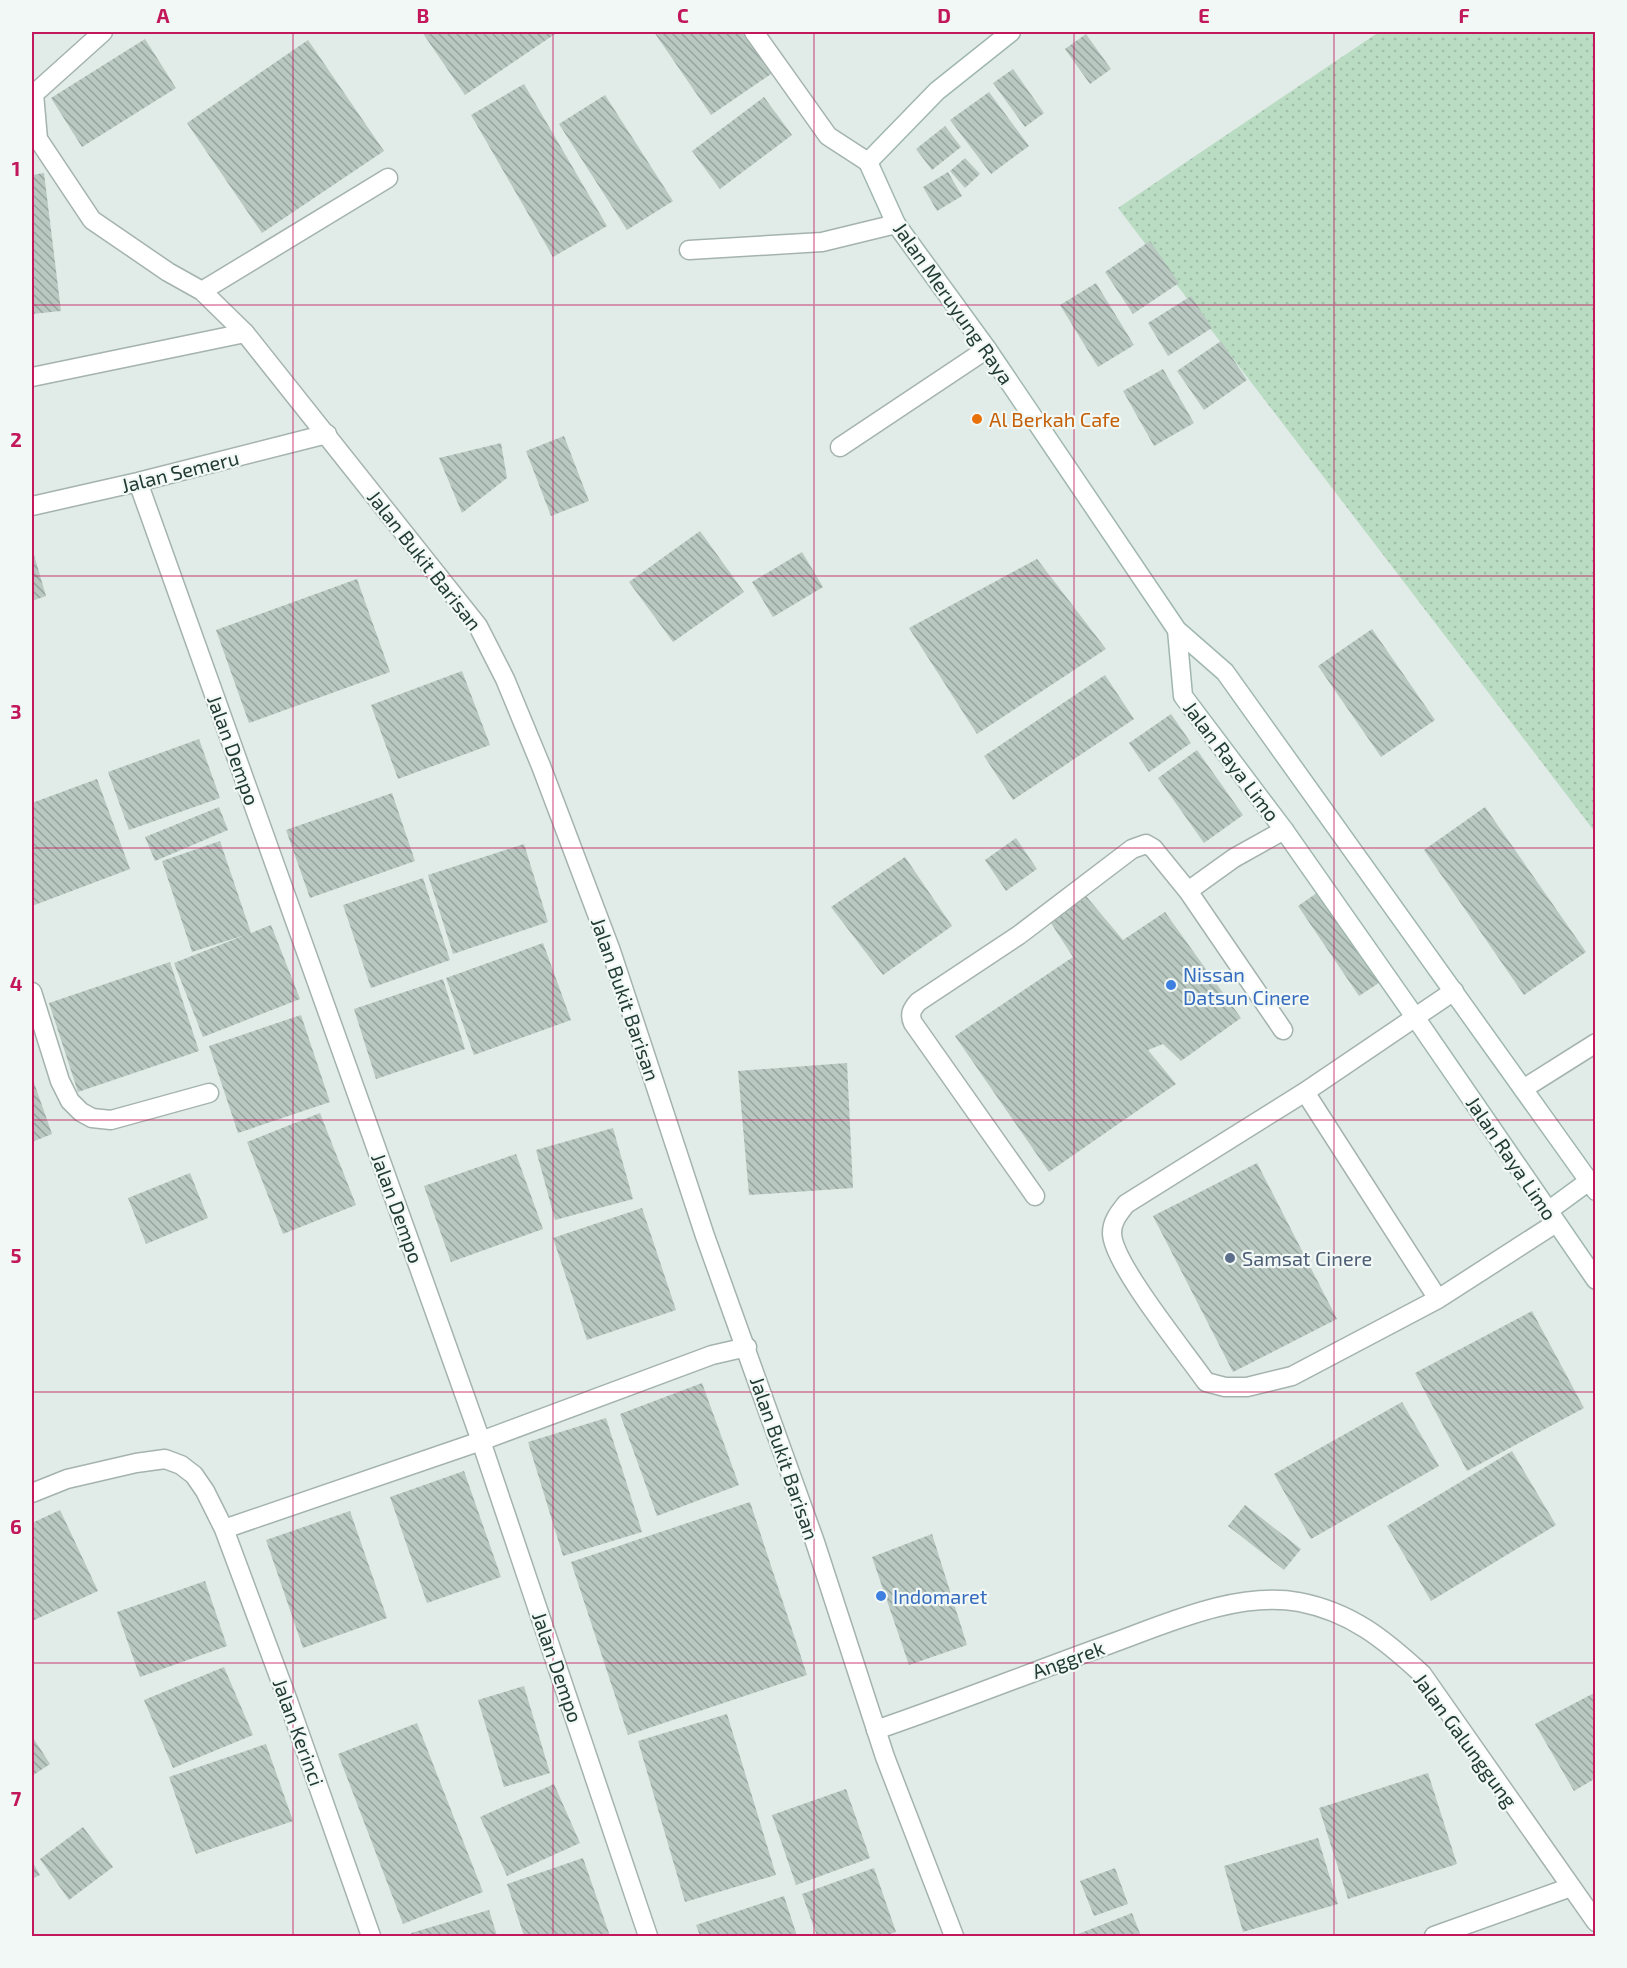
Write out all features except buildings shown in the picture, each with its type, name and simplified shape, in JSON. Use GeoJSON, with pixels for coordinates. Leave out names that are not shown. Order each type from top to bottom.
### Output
{"type":"FeatureCollection","features":[{"type":"Feature","properties":{"kind":"street","name":"Jalan Bukit Barisan"},"geometry":{"type":"LineString","coordinates":[[103,32],[34,94],[38,139],[92,220],[168,272],[202,291],[245,333],[478,626],[505,679],[541,766],[611,951],[705,1236],[747,1347],[815,1542],[876,1730],[954,1936]]}},
{"type":"Feature","properties":{"kind":"street"},"geometry":{"type":"LineString","coordinates":[[753,32],[828,136],[868,162],[937,90],[1011,32]]}},
{"type":"Feature","properties":{"kind":"street","name":"Jalan Meruyung Raya"},"geometry":{"type":"LineString","coordinates":[[868,162],[896,224],[987,349],[1177,630]]}},
{"type":"Feature","properties":{"kind":"street"},"geometry":{"type":"LineString","coordinates":[[202,291],[388,178]]}},
{"type":"Feature","properties":{"kind":"street"},"geometry":{"type":"LineString","coordinates":[[688,250],[822,243],[896,224]]}},
{"type":"Feature","properties":{"kind":"street"},"geometry":{"type":"LineString","coordinates":[[32,377],[245,333]]}},
{"type":"Feature","properties":{"kind":"street"},"geometry":{"type":"LineString","coordinates":[[840,447],[987,349]]}},
{"type":"Feature","properties":{"kind":"street","name":"Jalan Semeru"},"geometry":{"type":"LineString","coordinates":[[32,506],[138,482],[327,434]]}},
{"type":"Feature","properties":{"kind":"street","name":"Jalan Dempo"},"geometry":{"type":"LineString","coordinates":[[138,482],[481,1441],[648,1936]]}},
{"type":"Feature","properties":{"kind":"street"},"geometry":{"type":"LineString","coordinates":[[1177,630],[1225,672],[1454,991],[1592,1186],[1438,1299],[1292,1376],[1247,1387],[1225,1387],[1206,1382],[1127,1272],[1115,1247],[1112,1233],[1115,1218],[1126,1204],[1305,1092],[1454,991]]}},
{"type":"Feature","properties":{"kind":"street","name":"Jalan Raya Limo"},"geometry":{"type":"LineString","coordinates":[[1177,630],[1183,696],[1284,830],[1596,1280]]}},
{"type":"Feature","properties":{"kind":"street"},"geometry":{"type":"LineString","coordinates":[[1188,891],[1234,858],[1284,830]]}},
{"type":"Feature","properties":{"kind":"street"},"geometry":{"type":"LineString","coordinates":[[1035,1196],[913,1023],[910,1015],[912,1008],[1018,935],[1140,845],[1146,844],[1153,848],[1188,891],[1283,1030]]}},
{"type":"Feature","properties":{"kind":"street"},"geometry":{"type":"LineString","coordinates":[[32,992],[60,1081],[70,1101],[81,1112],[92,1118],[111,1120],[209,1093]]}},
{"type":"Feature","properties":{"kind":"street"},"geometry":{"type":"LineString","coordinates":[[1523,1089],[1596,1042]]}},
{"type":"Feature","properties":{"kind":"street"},"geometry":{"type":"LineString","coordinates":[[1305,1092],[1438,1299]]}},
{"type":"Feature","properties":{"kind":"street"},"geometry":{"type":"LineString","coordinates":[[224,1529],[481,1441],[712,1355],[747,1347]]}},
{"type":"Feature","properties":{"kind":"street","name":"Jalan Kerinci"},"geometry":{"type":"LineString","coordinates":[[32,1493],[67,1479],[136,1463],[165,1460],[181,1465],[194,1475],[205,1491],[224,1529],[287,1698],[371,1936]]}},
{"type":"Feature","properties":{"kind":"street","name":"Anggrek"},"geometry":{"type":"LineString","coordinates":[[876,1730],[1203,1611],[1264,1599]]}},
{"type":"Feature","properties":{"kind":"street","name":"Jalan Galunggung"},"geometry":{"type":"LineString","coordinates":[[1264,1599],[1298,1602],[1335,1612],[1362,1625],[1415,1668],[1429,1684],[1596,1922]]}},
{"type":"Feature","properties":{"kind":"street"},"geometry":{"type":"LineString","coordinates":[[1434,1936],[1571,1887]]}},
{"type":"Feature","properties":{"kind":"green space"},"geometry":{"type":"Polygon","coordinates":[[[1379,32],[1595,32],[1595,832],[1118,208],[1379,32]]]}},
{"type":"Feature","properties":{"kind":"place","name":"Al Berkah Cafe"},"geometry":{"type":"Point","coordinates":[977,419]}},
{"type":"Feature","properties":{"kind":"place","name":"Nissan Datsun Cinere"},"geometry":{"type":"Point","coordinates":[1171,985]}},
{"type":"Feature","properties":{"kind":"place","name":"Samsat Cinere"},"geometry":{"type":"Point","coordinates":[1230,1258]}},
{"type":"Feature","properties":{"kind":"place","name":"Indomaret"},"geometry":{"type":"Point","coordinates":[881,1596]}}]}
